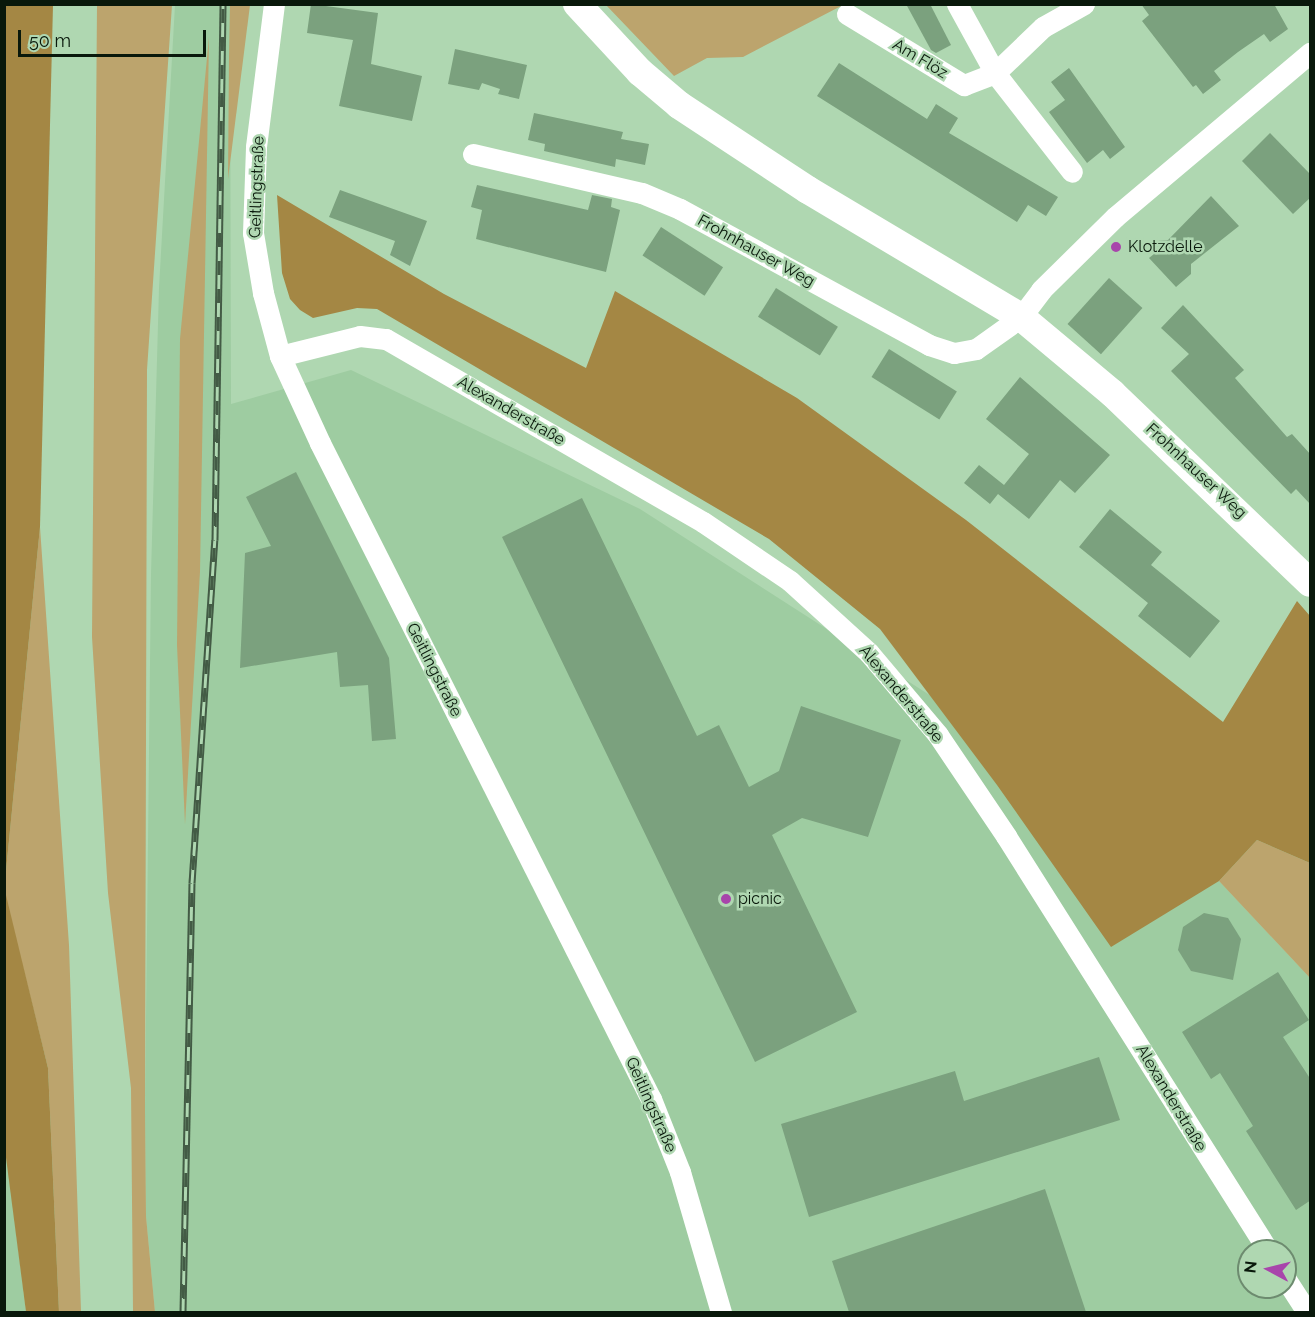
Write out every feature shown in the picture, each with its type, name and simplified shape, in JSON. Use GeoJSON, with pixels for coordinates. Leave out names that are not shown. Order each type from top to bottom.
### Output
{"type":"FeatureCollection","features":[{"type":"Feature","properties":{"kind":"main road","name":"Frohnhauser Weg"},"geometry":{"type":"LineString","coordinates":[[577,4],[640,72],[679,105],[808,190],[1021,317],[1112,393],[1311,583]]}},
{"type":"Feature","properties":{"kind":"street","name":"Geitlingstraße"},"geometry":{"type":"LineString","coordinates":[[274,4],[256,147],[253,233],[263,293],[280,356],[320,443],[651,1099],[680,1172],[722,1312]]}},
{"type":"Feature","properties":{"kind":"street"},"geometry":{"type":"LineString","coordinates":[[957,4],[995,73],[1072,172]]}},
{"type":"Feature","properties":{"kind":"street","name":"Am Flöz"},"geometry":{"type":"LineString","coordinates":[[847,14],[964,85],[995,73],[1043,27],[1084,4]]}},
{"type":"Feature","properties":{"kind":"street"},"geometry":{"type":"LineString","coordinates":[[1021,317],[1041,290],[1115,217],[1311,53]]}},
{"type":"Feature","properties":{"kind":"street","name":"Frohnhauser Weg"},"geometry":{"type":"LineString","coordinates":[[473,154],[642,193],[680,209],[929,345],[954,353],[976,349],[1021,317]]}},
{"type":"Feature","properties":{"kind":"street","name":"Alexanderstraße"},"geometry":{"type":"LineString","coordinates":[[280,356],[360,336],[386,339],[704,522],[790,581],[869,653],[938,735],[1260,1239]]}},
{"type":"Feature","properties":{"kind":"street"},"geometry":{"type":"LineString","coordinates":[[1297,1297],[1307,1312]]}},
{"type":"Feature","properties":{"kind":"shaded area"},"geometry":{"type":"Polygon","coordinates":[[[5,4],[53,5],[40,527],[5,881],[5,4]]]}},
{"type":"Feature","properties":{"kind":"shaded area"},"geometry":{"type":"Polygon","coordinates":[[[97,5],[172,5],[147,370],[145,1109],[146,1216],[155,1312],[133,1312],[131,1088],[108,893],[92,637],[97,5]]]}},
{"type":"Feature","properties":{"kind":"shaded area"},"geometry":{"type":"Polygon","coordinates":[[[175,5],[230,5],[231,404],[351,370],[640,509],[1219,881],[1310,978],[1310,1312],[155,1312],[146,1216],[145,1109],[151,574],[159,288],[175,5]]]}},
{"type":"Feature","properties":{"kind":"shaded area"},"geometry":{"type":"Polygon","coordinates":[[[230,5],[250,5],[228,179],[229,57],[230,5]]]}},
{"type":"Feature","properties":{"kind":"shaded area"},"geometry":{"type":"Polygon","coordinates":[[[606,5],[843,5],[743,57],[707,58],[674,76],[606,5]]]}},
{"type":"Feature","properties":{"kind":"shaded area"},"geometry":{"type":"Polygon","coordinates":[[[209,37],[200,572],[185,824],[177,645],[180,339],[209,37]]]}},
{"type":"Feature","properties":{"kind":"shaded area"},"geometry":{"type":"Polygon","coordinates":[[[277,195],[444,294],[586,368],[615,291],[797,398],[966,520],[1223,722],[1297,601],[1310,616],[1310,863],[1257,840],[1219,881],[1111,947],[997,785],[880,629],[769,539],[377,309],[357,308],[313,318],[300,310],[290,299],[282,273],[277,195]]]}},
{"type":"Feature","properties":{"kind":"shaded area"},"geometry":{"type":"Polygon","coordinates":[[[40,527],[69,945],[81,1312],[59,1312],[48,1068],[4,891],[40,527]]]}},
{"type":"Feature","properties":{"kind":"shaded area"},"geometry":{"type":"Polygon","coordinates":[[[1257,840],[1310,863],[1310,978],[1219,881],[1257,840]]]}},
{"type":"Feature","properties":{"kind":"shaded area"},"geometry":{"type":"Polygon","coordinates":[[[5,891],[48,1068],[59,1312],[26,1312],[4,1142],[5,891]]]}},
{"type":"Feature","properties":{"kind":"shaded area"},"geometry":{"type":"Polygon","coordinates":[[[5,1142],[26,1312],[5,1312],[5,1142]]]}},
{"type":"Feature","properties":{"kind":"building"},"geometry":{"type":"Polygon","coordinates":[[[311,4],[378,13],[371,64],[422,76],[412,121],[339,106],[353,40],[307,33],[311,4]]]}},
{"type":"Feature","properties":{"kind":"building"},"geometry":{"type":"Polygon","coordinates":[[[906,4],[930,4],[951,45],[936,53],[931,50],[906,4]]]}},
{"type":"Feature","properties":{"kind":"building"},"geometry":{"type":"Polygon","coordinates":[[[1141,4],[1274,4],[1288,29],[1270,42],[1264,34],[1238,52],[1214,71],[1221,80],[1203,94],[1196,85],[1193,87],[1142,21],[1149,15],[1141,4]]]}},
{"type":"Feature","properties":{"kind":"building"},"geometry":{"type":"Polygon","coordinates":[[[455,49],[527,65],[519,99],[498,94],[500,89],[482,83],[479,90],[448,84],[455,49]]]}},
{"type":"Feature","properties":{"kind":"building"},"geometry":{"type":"Polygon","coordinates":[[[839,63],[927,119],[936,104],[958,118],[949,133],[1058,197],[1046,216],[1028,205],[1017,222],[817,96],[839,63]]]}},
{"type":"Feature","properties":{"kind":"building"},"geometry":{"type":"Polygon","coordinates":[[[1069,68],[1125,147],[1110,159],[1103,150],[1087,163],[1049,112],[1065,100],[1051,82],[1069,68]]]}},
{"type":"Feature","properties":{"kind":"building"},"geometry":{"type":"Polygon","coordinates":[[[534,113],[623,132],[621,139],[649,144],[645,165],[616,159],[615,167],[544,151],[545,144],[528,140],[534,113]]]}},
{"type":"Feature","properties":{"kind":"building"},"geometry":{"type":"Polygon","coordinates":[[[1270,133],[1311,175],[1311,197],[1293,214],[1242,161],[1270,133]]]}},
{"type":"Feature","properties":{"kind":"building"},"geometry":{"type":"Polygon","coordinates":[[[477,185],[588,210],[592,195],[612,199],[611,207],[620,210],[606,272],[476,239],[482,210],[471,207],[477,185]]]}},
{"type":"Feature","properties":{"kind":"building"},"geometry":{"type":"Polygon","coordinates":[[[340,190],[427,221],[410,266],[390,255],[395,241],[329,217],[340,190]]]}},
{"type":"Feature","properties":{"kind":"building"},"geometry":{"type":"Polygon","coordinates":[[[1211,196],[1239,226],[1191,264],[1191,274],[1176,287],[1149,258],[1154,254],[1155,241],[1168,240],[1211,196]]]}},
{"type":"Feature","properties":{"kind":"building"},"geometry":{"type":"Polygon","coordinates":[[[661,227],[723,267],[705,296],[642,256],[661,227]]]}},
{"type":"Feature","properties":{"kind":"building"},"geometry":{"type":"Polygon","coordinates":[[[1109,278],[1142,308],[1101,354],[1068,324],[1109,278]]]}},
{"type":"Feature","properties":{"kind":"building"},"geometry":{"type":"Polygon","coordinates":[[[776,288],[838,327],[820,356],[758,317],[776,288]]]}},
{"type":"Feature","properties":{"kind":"building"},"geometry":{"type":"Polygon","coordinates":[[[1183,305],[1244,370],[1235,378],[1287,437],[1292,434],[1311,455],[1311,505],[1296,489],[1291,494],[1171,371],[1189,354],[1161,328],[1183,305]]]}},
{"type":"Feature","properties":{"kind":"building"},"geometry":{"type":"Polygon","coordinates":[[[889,349],[957,391],[939,419],[872,377],[889,349]]]}},
{"type":"Feature","properties":{"kind":"building"},"geometry":{"type":"Polygon","coordinates":[[[1020,377],[1110,455],[1075,493],[1060,480],[1029,519],[998,494],[990,504],[964,483],[979,465],[1004,485],[1029,454],[986,419],[1020,377]]]}},
{"type":"Feature","properties":{"kind":"building"},"geometry":{"type":"Polygon","coordinates":[[[296,472],[389,658],[396,739],[372,741],[368,685],[340,687],[337,652],[240,668],[245,553],[271,546],[246,497],[296,472]]]}},
{"type":"Feature","properties":{"kind":"building"},"geometry":{"type":"Polygon","coordinates":[[[582,498],[697,736],[719,725],[749,787],[779,771],[801,706],[901,740],[868,837],[802,818],[772,835],[857,1012],[755,1062],[502,537],[582,498]]]}},
{"type":"Feature","properties":{"kind":"building"},"geometry":{"type":"Polygon","coordinates":[[[1110,509],[1162,552],[1151,565],[1220,621],[1190,658],[1138,616],[1148,603],[1079,547],[1110,509]]]}},
{"type":"Feature","properties":{"kind":"building"},"geometry":{"type":"Polygon","coordinates":[[[1204,913],[1228,918],[1241,939],[1233,980],[1191,971],[1178,950],[1183,927],[1204,913]]]}},
{"type":"Feature","properties":{"kind":"building"},"geometry":{"type":"Polygon","coordinates":[[[1278,972],[1309,1020],[1283,1037],[1311,1080],[1311,1200],[1296,1210],[1246,1131],[1253,1126],[1220,1073],[1211,1079],[1182,1032],[1278,972]]]}},
{"type":"Feature","properties":{"kind":"building"},"geometry":{"type":"Polygon","coordinates":[[[1099,1057],[1120,1120],[809,1217],[781,1124],[955,1071],[964,1101],[1099,1057]]]}},
{"type":"Feature","properties":{"kind":"building"},"geometry":{"type":"Polygon","coordinates":[[[1045,1189],[1086,1312],[849,1312],[832,1261],[1045,1189]]]}},
{"type":"Feature","properties":{"kind":"railway"},"geometry":{"type":"LineString","coordinates":[[183,1312],[192,883],[215,540],[223,4]]}},
{"type":"Feature","properties":{"kind":"place","name":"Klotzdelle"},"geometry":{"type":"Point","coordinates":[1116,247]}},
{"type":"Feature","properties":{"kind":"place","name":"picnic"},"geometry":{"type":"Point","coordinates":[726,899]}}]}
